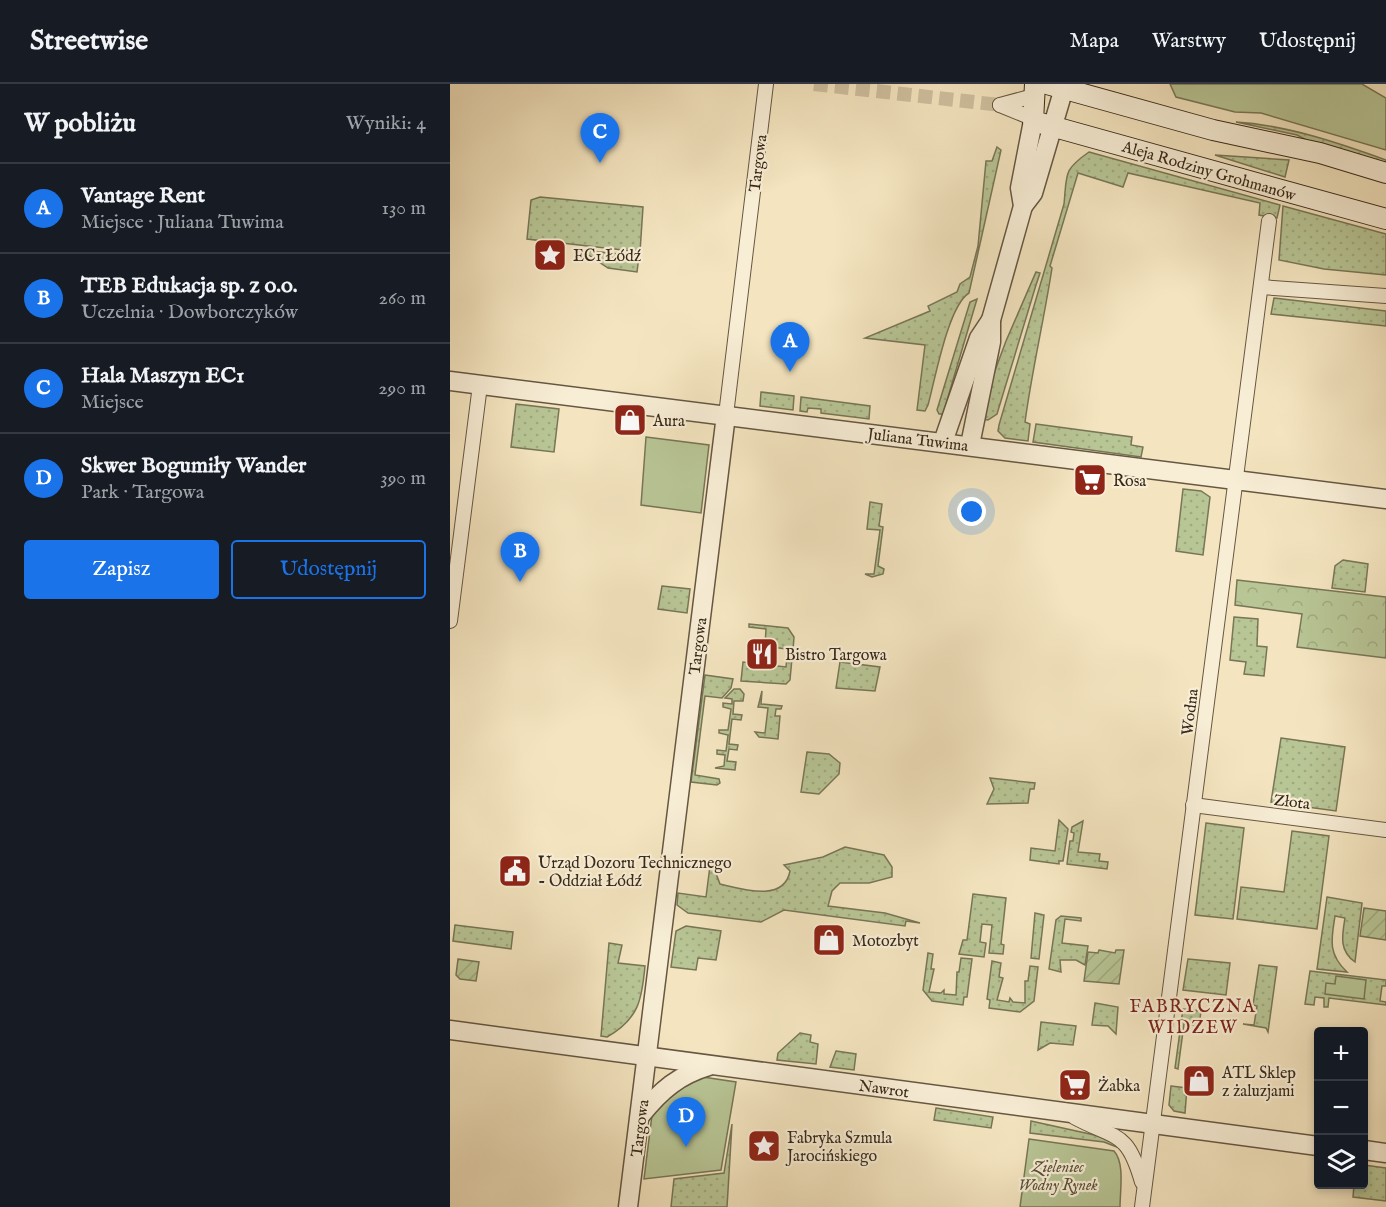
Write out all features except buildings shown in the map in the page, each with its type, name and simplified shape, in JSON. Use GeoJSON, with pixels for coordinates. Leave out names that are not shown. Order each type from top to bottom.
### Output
{"type":"FeatureCollection","features":[{"type":"Feature","properties":{"kind":"main road"},"geometry":{"type":"LineString","coordinates":[[1058,85],[1188,123],[1320,153],[1386,173]]}},
{"type":"Feature","properties":{"kind":"main road"},"geometry":{"type":"LineString","coordinates":[[1031,91],[1038,129]]}},
{"type":"Feature","properties":{"kind":"main road","name":"Aleja Rodziny Grohmanów"},"geometry":{"type":"LineString","coordinates":[[1038,129],[1080,134],[1386,219]]}},
{"type":"Feature","properties":{"kind":"street"},"geometry":{"type":"LineString","coordinates":[[970,445],[991,342],[991,320],[1023,206],[1034,193],[1038,129],[1058,85]]}},
{"type":"Feature","properties":{"kind":"street","name":"Targowa"},"geometry":{"type":"LineString","coordinates":[[628,1207],[765,90]]}},
{"type":"Feature","properties":{"kind":"street"},"geometry":{"type":"LineString","coordinates":[[1031,91],[1000,105],[1038,129]]}},
{"type":"Feature","properties":{"kind":"street","name":"Wodna"},"geometry":{"type":"LineString","coordinates":[[1142,1207],[1269,220]]}},
{"type":"Feature","properties":{"kind":"street"},"geometry":{"type":"LineString","coordinates":[[1261,287],[1386,296]]}},
{"type":"Feature","properties":{"kind":"street"},"geometry":{"type":"LineString","coordinates":[[943,442],[979,338],[991,320]]}},
{"type":"Feature","properties":{"kind":"street","name":"Juliana Tuwima"},"geometry":{"type":"LineString","coordinates":[[450,381],[1386,499]]}},
{"type":"Feature","properties":{"kind":"street"},"geometry":{"type":"LineString","coordinates":[[450,621],[480,386]]}},
{"type":"Feature","properties":{"kind":"street","name":"Złota"},"geometry":{"type":"LineString","coordinates":[[1193,805],[1386,830]]}},
{"type":"Feature","properties":{"kind":"street","name":"Nawrot"},"geometry":{"type":"LineString","coordinates":[[450,1030],[1314,1145]]}},
{"type":"Feature","properties":{"kind":"street"},"geometry":{"type":"LineString","coordinates":[[640,1116],[669,1084],[688,1072],[713,1065]]}},
{"type":"Feature","properties":{"kind":"street"},"geometry":{"type":"LineString","coordinates":[[1064,1112],[1126,1143],[1133,1152],[1144,1188]]}},
{"type":"Feature","properties":{"kind":"street"},"geometry":{"type":"LineString","coordinates":[[1368,1151],[1386,1153]]}},
{"type":"Feature","properties":{"kind":"green space"},"geometry":{"type":"Polygon","coordinates":[[[1170,84],[1362,84],[1386,98],[1386,150],[1261,113],[1235,112],[1176,97],[1170,84]]]}},
{"type":"Feature","properties":{"kind":"green space"},"geometry":{"type":"Polygon","coordinates":[[[1236,122],[1274,127],[1312,136],[1386,160],[1386,165],[1316,145],[1297,135],[1236,122]]]}},
{"type":"Feature","properties":{"kind":"green space"},"geometry":{"type":"Polygon","coordinates":[[[997,147],[1001,150],[969,293],[961,301],[949,328],[928,405],[925,411],[917,410],[925,345],[865,338],[930,311],[928,306],[957,292],[960,284],[970,277],[978,246],[986,161],[992,161],[997,147]]]}},
{"type":"Feature","properties":{"kind":"green space"},"geometry":{"type":"Polygon","coordinates":[[[1089,152],[1280,205],[1277,218],[1259,215],[1260,203],[1128,173],[1123,187],[1078,173],[1050,266],[1052,268],[1025,422],[1030,424],[1028,441],[1005,438],[998,431],[999,425],[1064,204],[1068,174],[1070,168],[1089,152]]]}},
{"type":"Feature","properties":{"kind":"green space"},"geometry":{"type":"Polygon","coordinates":[[[1215,155],[1289,160],[1285,177],[1215,155]]]}},
{"type":"Feature","properties":{"kind":"green space"},"geometry":{"type":"Polygon","coordinates":[[[540,197],[643,207],[640,252],[527,239],[531,200],[540,197]]]}},
{"type":"Feature","properties":{"kind":"green space"},"geometry":{"type":"Polygon","coordinates":[[[1283,206],[1386,234],[1386,275],[1324,269],[1279,260],[1283,206]]]}},
{"type":"Feature","properties":{"kind":"green space"},"geometry":{"type":"Polygon","coordinates":[[[581,250],[639,256],[637,272],[608,268],[581,250]]]}},
{"type":"Feature","properties":{"kind":"green space"},"geometry":{"type":"Polygon","coordinates":[[[1036,272],[1040,273],[997,414],[988,420],[981,419],[987,392],[1006,341],[1036,272]]]}},
{"type":"Feature","properties":{"kind":"green space"},"geometry":{"type":"Polygon","coordinates":[[[1274,298],[1386,311],[1386,326],[1271,314],[1274,298]]]}},
{"type":"Feature","properties":{"kind":"green space"},"geometry":{"type":"Polygon","coordinates":[[[977,299],[943,414],[939,414],[937,410],[970,302],[977,299]]]}},
{"type":"Feature","properties":{"kind":"green space"},"geometry":{"type":"Polygon","coordinates":[[[761,392],[794,396],[793,410],[760,406],[761,392]]]}},
{"type":"Feature","properties":{"kind":"green space"},"geometry":{"type":"Polygon","coordinates":[[[801,397],[870,406],[869,419],[821,413],[821,409],[808,408],[807,412],[800,411],[801,397]]]}},
{"type":"Feature","properties":{"kind":"green space"},"geometry":{"type":"Polygon","coordinates":[[[516,404],[559,409],[554,452],[511,447],[516,404]]]}},
{"type":"Feature","properties":{"kind":"green space"},"geometry":{"type":"Polygon","coordinates":[[[1036,424],[1132,437],[1131,445],[1143,447],[1141,457],[1033,442],[1036,424]]]}},
{"type":"Feature","properties":{"kind":"green space"},"geometry":{"type":"Polygon","coordinates":[[[646,437],[709,445],[701,513],[641,505],[646,437]]]}},
{"type":"Feature","properties":{"kind":"green space"},"geometry":{"type":"Polygon","coordinates":[[[1183,489],[1201,491],[1210,497],[1203,555],[1176,551],[1183,489]]]}},
{"type":"Feature","properties":{"kind":"green space"},"geometry":{"type":"Polygon","coordinates":[[[870,502],[882,504],[879,526],[883,527],[878,566],[884,569],[883,574],[872,577],[865,574],[874,574],[880,530],[867,529],[870,502]]]}},
{"type":"Feature","properties":{"kind":"green space"},"geometry":{"type":"Polygon","coordinates":[[[1343,560],[1368,564],[1365,592],[1332,588],[1335,566],[1343,560]]]}},
{"type":"Feature","properties":{"kind":"green space"},"geometry":{"type":"Polygon","coordinates":[[[1237,580],[1386,597],[1386,658],[1297,647],[1302,614],[1235,605],[1237,580]]]}},
{"type":"Feature","properties":{"kind":"green space"},"geometry":{"type":"Polygon","coordinates":[[[662,586],[690,589],[687,613],[658,609],[662,586]]]}},
{"type":"Feature","properties":{"kind":"green space"},"geometry":{"type":"Polygon","coordinates":[[[1234,617],[1258,619],[1257,646],[1267,647],[1264,676],[1244,674],[1246,662],[1230,660],[1234,617]]]}},
{"type":"Feature","properties":{"kind":"green space"},"geometry":{"type":"Polygon","coordinates":[[[749,624],[788,628],[794,637],[793,650],[765,646],[766,629],[749,627],[749,624]]]}},
{"type":"Feature","properties":{"kind":"green space"},"geometry":{"type":"Polygon","coordinates":[[[787,658],[792,658],[790,680],[786,684],[741,681],[743,662],[786,667],[787,658]]]}},
{"type":"Feature","properties":{"kind":"green space"},"geometry":{"type":"Polygon","coordinates":[[[840,662],[880,667],[875,691],[836,688],[840,662]]]}},
{"type":"Feature","properties":{"kind":"green space"},"geometry":{"type":"Polygon","coordinates":[[[705,675],[733,679],[731,688],[722,698],[705,696],[695,775],[719,779],[720,783],[717,785],[691,782],[705,675]]]}},
{"type":"Feature","properties":{"kind":"green space"},"geometry":{"type":"Polygon","coordinates":[[[734,689],[740,689],[744,694],[743,701],[734,701],[733,714],[742,715],[741,720],[732,719],[729,744],[738,745],[737,750],[729,749],[727,761],[736,762],[735,770],[715,768],[724,766],[725,755],[717,754],[717,750],[726,751],[728,735],[719,733],[719,730],[728,730],[731,709],[723,707],[723,703],[732,704],[732,699],[725,698],[734,689]]]}},
{"type":"Feature","properties":{"kind":"green space"},"geometry":{"type":"Polygon","coordinates":[[[762,691],[761,704],[782,706],[781,709],[776,709],[775,716],[780,716],[778,739],[759,737],[755,732],[765,733],[768,708],[758,707],[762,691]]]}},
{"type":"Feature","properties":{"kind":"green space"},"geometry":{"type":"Polygon","coordinates":[[[1281,738],[1345,747],[1336,811],[1271,802],[1281,738]]]}},
{"type":"Feature","properties":{"kind":"green space"},"geometry":{"type":"Polygon","coordinates":[[[807,752],[829,754],[840,763],[839,774],[819,794],[801,792],[807,752]]]}},
{"type":"Feature","properties":{"kind":"green space"},"geometry":{"type":"Polygon","coordinates":[[[990,778],[1035,783],[1034,789],[1030,789],[1028,803],[987,804],[994,789],[990,778]]]}},
{"type":"Feature","properties":{"kind":"green space"},"geometry":{"type":"Polygon","coordinates":[[[1059,820],[1068,829],[1063,861],[1059,861],[1059,864],[1030,860],[1031,848],[1055,851],[1059,820]]]}},
{"type":"Feature","properties":{"kind":"green space"},"geometry":{"type":"Polygon","coordinates":[[[1083,821],[1078,852],[1100,854],[1099,861],[1108,862],[1107,869],[1067,864],[1070,841],[1073,841],[1072,827],[1083,821]]]}},
{"type":"Feature","properties":{"kind":"green space"},"geometry":{"type":"Polygon","coordinates":[[[1206,823],[1244,828],[1233,919],[1195,915],[1206,823]]]}},
{"type":"Feature","properties":{"kind":"green space"},"geometry":{"type":"Polygon","coordinates":[[[1292,831],[1329,836],[1317,929],[1237,919],[1241,887],[1284,892],[1292,831]]]}},
{"type":"Feature","properties":{"kind":"green space"},"geometry":{"type":"Polygon","coordinates":[[[845,847],[884,855],[892,867],[892,877],[869,883],[840,883],[832,891],[828,906],[885,913],[920,923],[906,921],[905,926],[784,910],[761,922],[688,913],[677,905],[678,893],[706,897],[710,866],[715,871],[720,884],[750,891],[771,890],[780,887],[786,881],[790,871],[784,865],[823,857],[845,847]]]}},
{"type":"Feature","properties":{"kind":"green space"},"geometry":{"type":"Polygon","coordinates":[[[973,894],[1006,898],[1001,944],[1004,945],[1003,954],[989,953],[992,925],[982,924],[980,942],[986,943],[984,957],[959,954],[963,940],[967,940],[973,894]]]}},
{"type":"Feature","properties":{"kind":"green space"},"geometry":{"type":"Polygon","coordinates":[[[1327,897],[1362,903],[1355,962],[1344,948],[1345,918],[1335,916],[1332,946],[1337,959],[1347,972],[1317,969],[1327,897]]]}},
{"type":"Feature","properties":{"kind":"green space"},"geometry":{"type":"Polygon","coordinates":[[[1364,908],[1386,911],[1386,940],[1360,936],[1364,908]]]}},
{"type":"Feature","properties":{"kind":"green space"},"geometry":{"type":"Polygon","coordinates":[[[1035,913],[1044,915],[1039,959],[1031,958],[1035,913]]]}},
{"type":"Feature","properties":{"kind":"green space"},"geometry":{"type":"Polygon","coordinates":[[[1061,916],[1081,918],[1081,921],[1065,919],[1062,943],[1088,946],[1085,965],[1076,960],[1060,960],[1061,972],[1049,969],[1056,920],[1061,916]]]}},
{"type":"Feature","properties":{"kind":"green space"},"geometry":{"type":"Polygon","coordinates":[[[455,925],[513,932],[511,949],[453,941],[455,925]]]}},
{"type":"Feature","properties":{"kind":"green space"},"geometry":{"type":"Polygon","coordinates":[[[686,926],[721,931],[716,960],[698,958],[696,970],[671,967],[676,931],[686,926]]]}},
{"type":"Feature","properties":{"kind":"green space"},"geometry":{"type":"Polygon","coordinates":[[[609,943],[622,945],[618,963],[645,966],[637,1007],[626,1023],[607,1037],[601,1036],[609,943]]]}},
{"type":"Feature","properties":{"kind":"green space"},"geometry":{"type":"Polygon","coordinates":[[[1099,950],[1115,953],[1116,950],[1124,950],[1119,984],[1084,981],[1088,952],[1098,953],[1099,950]]]}},
{"type":"Feature","properties":{"kind":"green space"},"geometry":{"type":"Polygon","coordinates":[[[928,953],[933,954],[931,969],[934,969],[929,992],[941,993],[944,990],[944,994],[956,995],[957,972],[959,972],[961,958],[972,959],[967,997],[964,997],[963,1005],[932,1001],[923,990],[928,953]]]}},
{"type":"Feature","properties":{"kind":"green space"},"geometry":{"type":"Polygon","coordinates":[[[458,959],[479,962],[476,981],[460,979],[456,975],[458,959]]]}},
{"type":"Feature","properties":{"kind":"green space"},"geometry":{"type":"Polygon","coordinates":[[[1188,959],[1230,963],[1226,995],[1183,990],[1188,959]]]}},
{"type":"Feature","properties":{"kind":"green space"},"geometry":{"type":"Polygon","coordinates":[[[992,961],[1001,963],[999,977],[1003,978],[997,1000],[1009,1002],[1010,998],[1013,1002],[1025,1003],[1025,981],[1028,981],[1030,966],[1038,967],[1034,1001],[1020,1012],[989,1008],[990,1000],[987,999],[992,961]]]}},
{"type":"Feature","properties":{"kind":"green space"},"geometry":{"type":"Polygon","coordinates":[[[1259,965],[1277,967],[1268,1032],[1266,1028],[1243,1024],[1254,1025],[1257,1006],[1253,1005],[1259,965]]]}},
{"type":"Feature","properties":{"kind":"green space"},"geometry":{"type":"Polygon","coordinates":[[[1310,971],[1386,980],[1386,986],[1382,986],[1380,1001],[1386,1002],[1386,1005],[1329,998],[1328,1007],[1324,1007],[1324,998],[1315,997],[1314,1005],[1305,1004],[1310,971]]]}},
{"type":"Feature","properties":{"kind":"green space"},"geometry":{"type":"Polygon","coordinates":[[[1336,976],[1366,980],[1364,999],[1325,994],[1326,983],[1335,984],[1336,976]]]}},
{"type":"Feature","properties":{"kind":"green space"},"geometry":{"type":"Polygon","coordinates":[[[1095,1003],[1118,1007],[1116,1034],[1108,1026],[1092,1025],[1095,1003]]]}},
{"type":"Feature","properties":{"kind":"green space"},"geometry":{"type":"Polygon","coordinates":[[[1183,1009],[1201,1011],[1199,1026],[1184,1024],[1178,1069],[1175,1068],[1183,1009]]]}},
{"type":"Feature","properties":{"kind":"green space"},"geometry":{"type":"Polygon","coordinates":[[[1041,1022],[1076,1026],[1073,1045],[1050,1043],[1038,1050],[1041,1022]]]}},
{"type":"Feature","properties":{"kind":"green space"},"geometry":{"type":"Polygon","coordinates":[[[800,1033],[811,1035],[810,1042],[818,1044],[816,1064],[777,1060],[778,1053],[800,1033]]]}},
{"type":"Feature","properties":{"kind":"green space"},"geometry":{"type":"Polygon","coordinates":[[[836,1051],[856,1054],[854,1070],[830,1067],[836,1051]]]}},
{"type":"Feature","properties":{"kind":"green space"},"geometry":{"type":"Polygon","coordinates":[[[696,1076],[736,1082],[721,1170],[644,1179],[653,1107],[696,1076]]]}},
{"type":"Feature","properties":{"kind":"green space"},"geometry":{"type":"Polygon","coordinates":[[[1171,1086],[1187,1088],[1185,1113],[1174,1111],[1169,1105],[1171,1086]]]}},
{"type":"Feature","properties":{"kind":"green space"},"geometry":{"type":"Polygon","coordinates":[[[936,1108],[993,1117],[991,1128],[934,1120],[936,1108]]]}},
{"type":"Feature","properties":{"kind":"green space"},"geometry":{"type":"Polygon","coordinates":[[[1031,1121],[1121,1143],[1117,1147],[1104,1142],[1030,1133],[1031,1121]]]}},
{"type":"Feature","properties":{"kind":"green space"},"geometry":{"type":"Polygon","coordinates":[[[732,1124],[727,1207],[671,1207],[674,1179],[724,1173],[732,1124]]]}},
{"type":"Feature","properties":{"kind":"green space","name":"Zieleniec Wodny Rynek"},"geometry":{"type":"Polygon","coordinates":[[[1029,1139],[1114,1151],[1121,1170],[1120,1207],[1020,1207],[1029,1139]]]}},
{"type":"Feature","properties":{"kind":"green space"},"geometry":{"type":"Polygon","coordinates":[[[1368,1166],[1386,1168],[1386,1201],[1353,1197],[1354,1189],[1368,1189],[1368,1166]]]}},
{"type":"Feature","properties":{"kind":"tunnel"},"geometry":{"type":"LineString","coordinates":[[814,84],[1000,105]]}},
{"type":"Feature","properties":{"kind":"place","name":"Hala Maszyn EC1"},"geometry":{"type":"Point","coordinates":[600,163]}},
{"type":"Feature","properties":{"kind":"place","name":"EC1 Łódź"},"geometry":{"type":"Point","coordinates":[550,255]}},
{"type":"Feature","properties":{"kind":"place","name":"Vantage Rent"},"geometry":{"type":"Point","coordinates":[790,372]}},
{"type":"Feature","properties":{"kind":"place","name":"Aura"},"geometry":{"type":"Point","coordinates":[630,420]}},
{"type":"Feature","properties":{"kind":"place","name":"Rosa"},"geometry":{"type":"Point","coordinates":[1090,480]}},
{"type":"Feature","properties":{"kind":"place","name":"TEB Edukacja sp. z o.o."},"geometry":{"type":"Point","coordinates":[520,582]}},
{"type":"Feature","properties":{"kind":"place","name":"Bistro Targowa"},"geometry":{"type":"Point","coordinates":[762,654]}},
{"type":"Feature","properties":{"kind":"place","name":"Urząd Dozoru Technicznego - Oddział Łódź"},"geometry":{"type":"Point","coordinates":[515,871]}},
{"type":"Feature","properties":{"kind":"place","name":"Motozbyt"},"geometry":{"type":"Point","coordinates":[829,940]}},
{"type":"Feature","properties":{"kind":"place","name":"ATL Sklep z żaluzjami"},"geometry":{"type":"Point","coordinates":[1199,1081]}},
{"type":"Feature","properties":{"kind":"place","name":"Żabka"},"geometry":{"type":"Point","coordinates":[1075,1085]}},
{"type":"Feature","properties":{"kind":"place","name":"Fabryka Szmula Jarocińskiego"},"geometry":{"type":"Point","coordinates":[764,1146]}},
{"type":"Feature","properties":{"kind":"place","name":"Skwer Bogumiły Wander"},"geometry":{"type":"Point","coordinates":[686,1147]}},
{"type":"Feature","properties":{"kind":"district","name":"FABRYCZNA WIDZEW"},"geometry":{"type":"Point","coordinates":[1193,1016]}}]}
